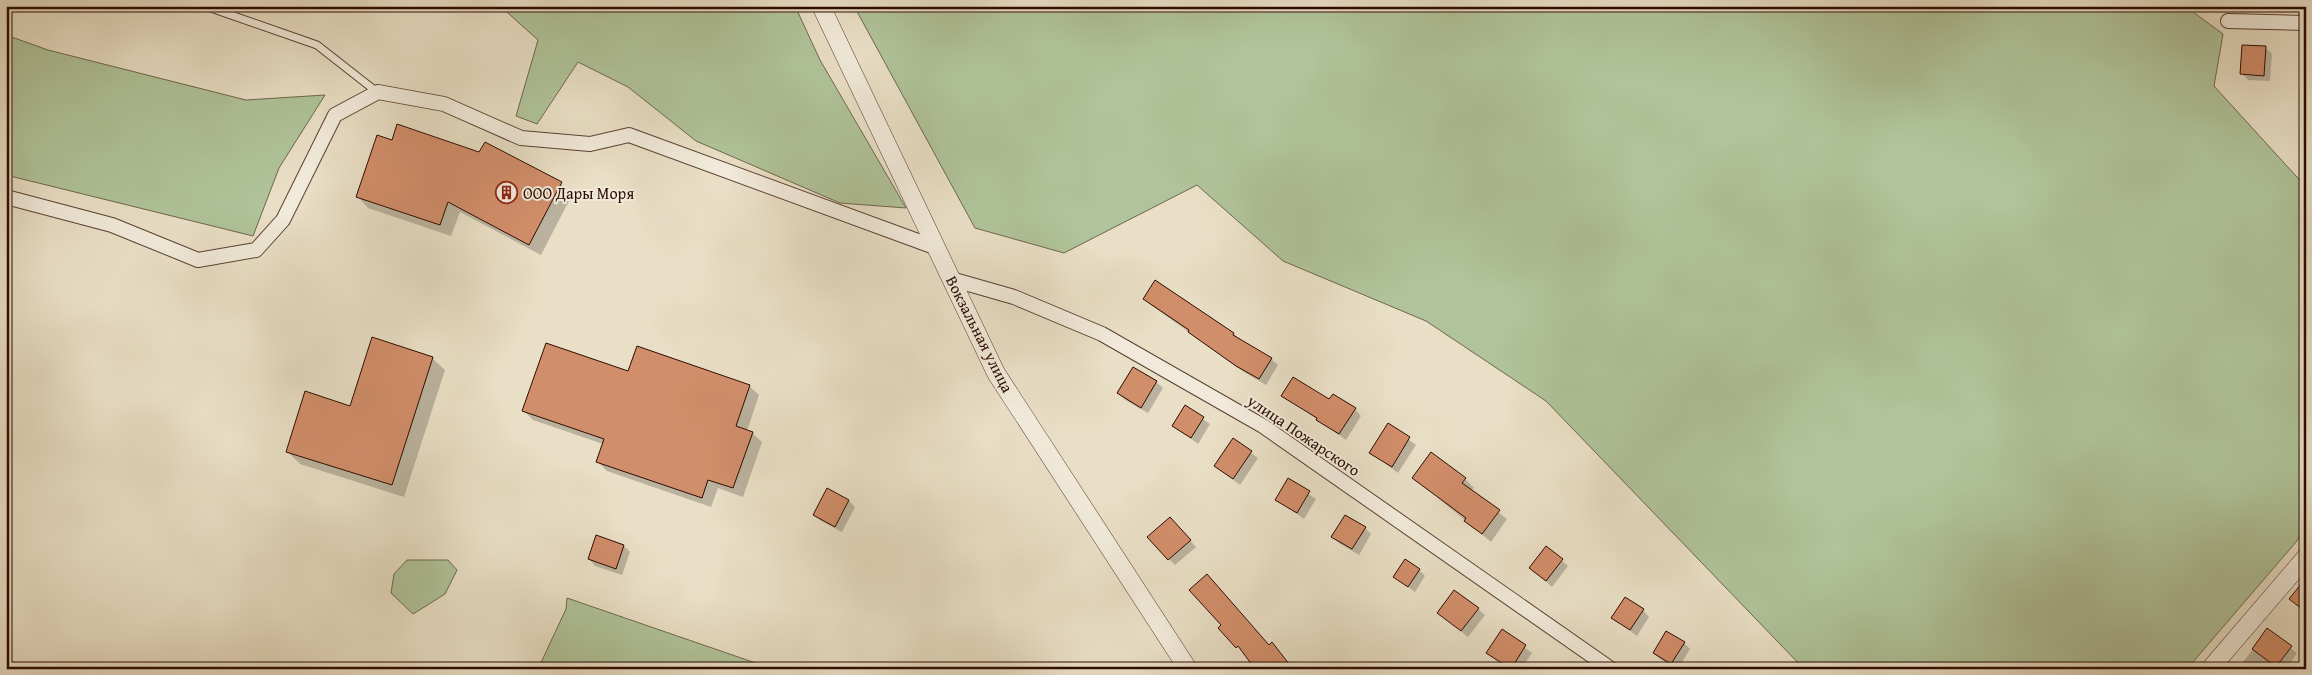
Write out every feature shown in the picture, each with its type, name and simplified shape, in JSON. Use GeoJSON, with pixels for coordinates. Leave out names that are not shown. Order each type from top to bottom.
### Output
{"type":"FeatureCollection","features":[{"type":"Feature","properties":{"kind":"street","name":"Вокзальная улица"},"geometry":{"type":"LineString","coordinates":[[821,6],[996,373],[1188,669]]}},
{"type":"Feature","properties":{"kind":"street"},"geometry":{"type":"LineString","coordinates":[[2228,21],[2306,23]]}},
{"type":"Feature","properties":{"kind":"street"},"geometry":{"type":"LineString","coordinates":[[6,197],[112,225],[198,260],[256,250],[283,220],[335,115],[378,92],[444,104],[521,138],[590,144],[629,135],[936,248]]}},
{"type":"Feature","properties":{"kind":"street","name":"улица Пожарского"},"geometry":{"type":"LineString","coordinates":[[951,279],[1014,297],[1102,334],[1263,426],[1611,669]]}},
{"type":"Feature","properties":{"kind":"street"},"geometry":{"type":"LineString","coordinates":[[2210,669],[2306,557]]}},
{"type":"Feature","properties":{"kind":"lane"},"geometry":{"type":"LineString","coordinates":[[205,6],[317,45],[378,92]]}},
{"type":"Feature","properties":{"kind":"green space"},"geometry":{"type":"Polygon","coordinates":[[[500,6],[795,6],[820,60],[906,208],[840,203],[696,141],[628,87],[578,62],[537,124],[516,116],[538,40],[500,6]]]}},
{"type":"Feature","properties":{"kind":"green space"},"geometry":{"type":"Polygon","coordinates":[[[854,6],[2185,6],[2223,34],[2214,86],[2306,187],[2306,527],[2296,542],[2187,669],[1804,669],[1546,401],[1426,321],[1283,261],[1197,185],[1064,253],[975,228],[854,6]]]}},
{"type":"Feature","properties":{"kind":"green space"},"geometry":{"type":"Polygon","coordinates":[[[6,35],[48,50],[246,100],[325,95],[279,168],[253,236],[6,175],[6,35]]]}},
{"type":"Feature","properties":{"kind":"green space"},"geometry":{"type":"Polygon","coordinates":[[[407,560],[448,560],[457,570],[445,594],[413,614],[391,593],[394,574],[407,560]]]}},
{"type":"Feature","properties":{"kind":"green space"},"geometry":{"type":"Polygon","coordinates":[[[567,598],[773,669],[538,669],[566,609],[567,598]]]}},
{"type":"Feature","properties":{"kind":"building"},"geometry":{"type":"Polygon","coordinates":[[[2242,45],[2266,46],[2264,76],[2240,74],[2242,45]]]}},
{"type":"Feature","properties":{"kind":"building"},"geometry":{"type":"Polygon","coordinates":[[[397,124],[479,152],[485,142],[562,182],[529,245],[448,202],[440,225],[356,197],[377,135],[392,140],[397,124]]]}},
{"type":"Feature","properties":{"kind":"building"},"geometry":{"type":"Polygon","coordinates":[[[1155,280],[1234,333],[1233,335],[1272,358],[1259,379],[1236,366],[1188,332],[1189,330],[1143,299],[1155,280]]]}},
{"type":"Feature","properties":{"kind":"building"},"geometry":{"type":"Polygon","coordinates":[[[372,337],[433,357],[392,485],[286,452],[305,391],[350,406],[372,337]]]}},
{"type":"Feature","properties":{"kind":"building"},"geometry":{"type":"Polygon","coordinates":[[[546,343],[628,371],[637,346],[750,385],[736,426],[753,432],[733,488],[708,480],[702,498],[596,462],[604,439],[522,411],[546,343]]]}},
{"type":"Feature","properties":{"kind":"building"},"geometry":{"type":"Polygon","coordinates":[[[1133,367],[1157,381],[1141,408],[1117,393],[1133,367]]]}},
{"type":"Feature","properties":{"kind":"building"},"geometry":{"type":"Polygon","coordinates":[[[1293,377],[1329,399],[1333,394],[1356,408],[1339,434],[1281,396],[1293,377]]]}},
{"type":"Feature","properties":{"kind":"building"},"geometry":{"type":"Polygon","coordinates":[[[1185,405],[1204,417],[1191,438],[1172,426],[1185,405]]]}},
{"type":"Feature","properties":{"kind":"building"},"geometry":{"type":"Polygon","coordinates":[[[1388,423],[1410,437],[1392,467],[1369,453],[1388,423]]]}},
{"type":"Feature","properties":{"kind":"building"},"geometry":{"type":"Polygon","coordinates":[[[1233,438],[1252,451],[1233,479],[1214,466],[1233,438]]]}},
{"type":"Feature","properties":{"kind":"building"},"geometry":{"type":"Polygon","coordinates":[[[1431,452],[1466,478],[1462,483],[1500,510],[1482,534],[1464,521],[1466,518],[1412,478],[1431,452]]]}},
{"type":"Feature","properties":{"kind":"building"},"geometry":{"type":"Polygon","coordinates":[[[1288,478],[1310,491],[1297,513],[1275,500],[1288,478]]]}},
{"type":"Feature","properties":{"kind":"building"},"geometry":{"type":"Polygon","coordinates":[[[827,488],[849,500],[835,527],[813,515],[827,488]]]}},
{"type":"Feature","properties":{"kind":"building"},"geometry":{"type":"Polygon","coordinates":[[[1345,515],[1366,527],[1352,549],[1331,537],[1345,515]]]}},
{"type":"Feature","properties":{"kind":"building"},"geometry":{"type":"Polygon","coordinates":[[[1170,517],[1191,540],[1168,560],[1147,537],[1170,517]]]}},
{"type":"Feature","properties":{"kind":"building"},"geometry":{"type":"Polygon","coordinates":[[[596,535],[624,545],[616,569],[588,559],[596,535]]]}},
{"type":"Feature","properties":{"kind":"building"},"geometry":{"type":"Polygon","coordinates":[[[1546,546],[1563,559],[1546,581],[1529,568],[1546,546]]]}},
{"type":"Feature","properties":{"kind":"building"},"geometry":{"type":"Polygon","coordinates":[[[1405,559],[1420,569],[1408,587],[1393,577],[1405,559]]]}},
{"type":"Feature","properties":{"kind":"building"},"geometry":{"type":"Polygon","coordinates":[[[1207,574],[1269,645],[1272,642],[1293,669],[1255,669],[1238,646],[1236,648],[1218,628],[1221,625],[1189,590],[1207,574]]]}},
{"type":"Feature","properties":{"kind":"building"},"geometry":{"type":"Polygon","coordinates":[[[2306,578],[2306,612],[2289,599],[2306,578]]]}},
{"type":"Feature","properties":{"kind":"building"},"geometry":{"type":"Polygon","coordinates":[[[1454,590],[1479,608],[1461,631],[1437,613],[1454,590]]]}},
{"type":"Feature","properties":{"kind":"building"},"geometry":{"type":"Polygon","coordinates":[[[1625,597],[1644,609],[1630,630],[1611,618],[1625,597]]]}},
{"type":"Feature","properties":{"kind":"building"},"geometry":{"type":"Polygon","coordinates":[[[2267,628],[2292,646],[2276,667],[2252,649],[2267,628]]]}},
{"type":"Feature","properties":{"kind":"building"},"geometry":{"type":"Polygon","coordinates":[[[1502,629],[1526,645],[1511,669],[1486,653],[1502,629]]]}},
{"type":"Feature","properties":{"kind":"building"},"geometry":{"type":"Polygon","coordinates":[[[1666,631],[1685,642],[1671,664],[1653,653],[1666,631]]]}},
{"type":"Feature","properties":{"kind":"place","name":"ООО Дары Моря"},"geometry":{"type":"Point","coordinates":[507,193]}}]}
